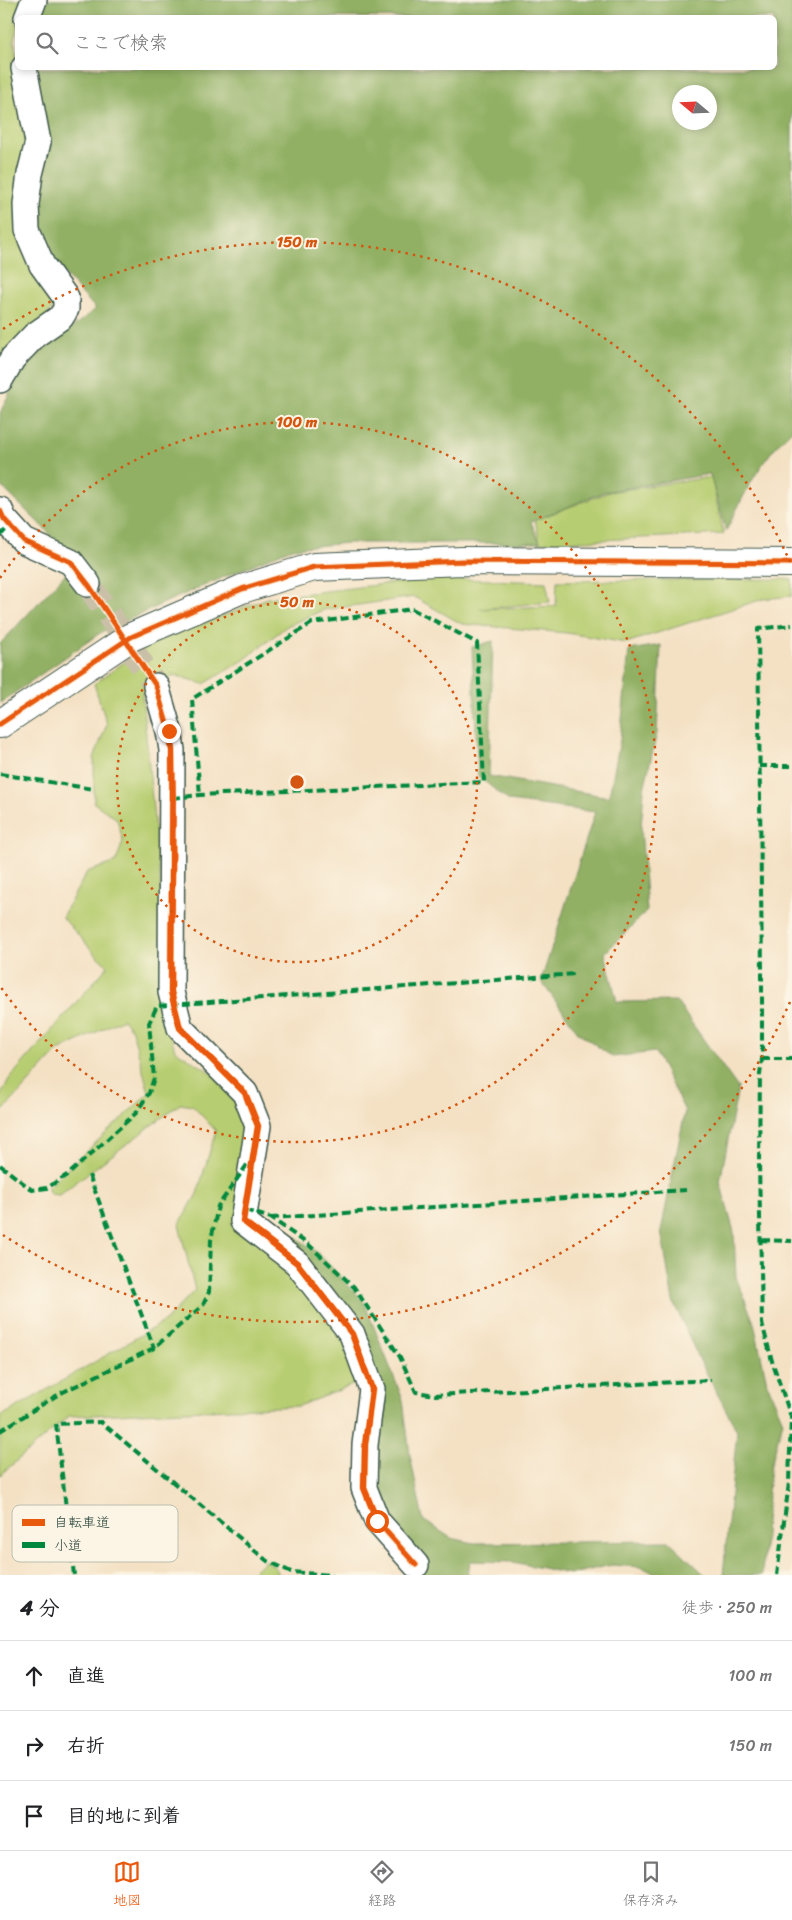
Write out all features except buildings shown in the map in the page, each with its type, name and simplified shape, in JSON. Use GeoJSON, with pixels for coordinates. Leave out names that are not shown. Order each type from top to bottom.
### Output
{"type":"FeatureCollection","features":[{"type":"Feature","properties":{"kind":"street"},"geometry":{"type":"LineString","coordinates":[[28,15],[34,0]]}},
{"type":"Feature","properties":{"kind":"street"},"geometry":{"type":"LineString","coordinates":[[0,380],[13,358],[35,335],[61,317],[66,309],[66,298],[42,265],[27,230],[26,204],[30,174],[38,142],[24,70]]}},
{"type":"Feature","properties":{"kind":"street"},"geometry":{"type":"LineString","coordinates":[[0,510],[4,519],[24,541],[71,562],[88,584]]}},
{"type":"Feature","properties":{"kind":"street"},"geometry":{"type":"LineString","coordinates":[[0,724],[131,637],[242,589],[314,567],[463,561],[792,563]]}},
{"type":"Feature","properties":{"kind":"street"},"geometry":{"type":"LineString","coordinates":[[156,686],[169,731],[172,750],[171,992],[180,1028],[245,1093],[258,1126],[243,1221],[297,1263],[352,1334],[372,1389],[365,1445],[364,1488],[377,1521],[416,1565]]}},
{"type":"Feature","properties":{"kind":"green space"},"geometry":{"type":"Polygon","coordinates":[[[0,0],[29,0],[20,15],[15,15],[15,70],[19,70],[30,141],[20,214],[58,302],[0,368],[0,0]]]}},
{"type":"Feature","properties":{"kind":"green space"},"geometry":{"type":"Polygon","coordinates":[[[43,0],[792,0],[792,430],[762,465],[726,531],[710,474],[604,492],[531,522],[540,543],[348,543],[292,548],[166,602],[100,633],[0,703],[0,644],[68,571],[49,533],[0,485],[0,413],[22,366],[96,309],[47,255],[37,208],[29,70],[777,70],[777,15],[35,15],[43,0]]]}},
{"type":"Feature","properties":{"kind":"green space"},"geometry":{"type":"Polygon","coordinates":[[[711,477],[724,534],[540,543],[535,520],[609,492],[711,477]]]}},
{"type":"Feature","properties":{"kind":"green space"},"geometry":{"type":"Polygon","coordinates":[[[434,578],[546,582],[550,602],[480,609],[556,606],[557,581],[792,579],[792,596],[763,599],[626,643],[567,633],[462,624],[414,597],[323,610],[287,626],[244,660],[204,684],[174,675],[142,694],[164,923],[166,1020],[175,1050],[239,1090],[258,1126],[241,1220],[302,1270],[368,1379],[299,1406],[69,1416],[0,1475],[0,1417],[165,1321],[195,1290],[179,1225],[197,1194],[216,1131],[193,1106],[180,1104],[59,1195],[51,1194],[47,1188],[149,1093],[132,1030],[123,1019],[58,1051],[0,1114],[0,1097],[9,1079],[108,966],[62,917],[87,872],[116,862],[123,841],[117,819],[94,803],[94,758],[107,724],[94,684],[148,645],[268,598],[434,578]]]}},
{"type":"Feature","properties":{"kind":"green space"},"geometry":{"type":"Polygon","coordinates":[[[493,641],[489,776],[609,797],[620,740],[629,650],[661,645],[657,733],[644,789],[641,828],[647,911],[605,953],[617,1002],[676,1001],[738,1088],[720,1182],[734,1232],[736,1277],[754,1323],[767,1383],[783,1421],[770,1468],[762,1575],[723,1575],[737,1431],[698,1357],[673,1301],[661,1231],[685,1111],[655,1052],[612,1057],[578,1032],[541,981],[595,812],[509,801],[478,776],[472,647],[493,641]]]}},
{"type":"Feature","properties":{"kind":"green space"},"geometry":{"type":"Polygon","coordinates":[[[244,1214],[268,1217],[318,1253],[364,1302],[403,1400],[410,1455],[423,1520],[451,1538],[474,1543],[669,1541],[705,1575],[657,1575],[642,1567],[612,1565],[571,1574],[513,1562],[470,1561],[468,1575],[415,1575],[381,1525],[357,1332],[244,1214]]]}},
{"type":"Feature","properties":{"kind":"green space"},"geometry":{"type":"Polygon","coordinates":[[[266,1560],[276,1568],[279,1575],[249,1575],[266,1560]]]}},
{"type":"Feature","properties":{"kind":"tunnel"},"geometry":{"type":"LineString","coordinates":[[88,584],[156,686]]}},
{"type":"Feature","properties":{"kind":"marked path"},"geometry":{"type":"LineString","coordinates":[[0,536],[10,525]]}},
{"type":"Feature","properties":{"kind":"marked path"},"geometry":{"type":"LineString","coordinates":[[173,798],[200,795],[484,782],[477,643],[412,609],[312,623],[192,699],[200,795]]}},
{"type":"Feature","properties":{"kind":"marked path"},"geometry":{"type":"LineString","coordinates":[[777,1575],[789,1483],[791,1417],[772,1361],[762,1323],[759,1162],[762,971],[758,629],[792,625]]}},
{"type":"Feature","properties":{"kind":"marked path"},"geometry":{"type":"LineString","coordinates":[[759,766],[792,766]]}},
{"type":"Feature","properties":{"kind":"marked path"},"geometry":{"type":"LineString","coordinates":[[0,774],[93,789]]}},
{"type":"Feature","properties":{"kind":"marked path"},"geometry":{"type":"LineString","coordinates":[[0,1165],[32,1190],[47,1188],[70,1173],[136,1113],[149,1093],[154,1078],[149,1023],[157,1006],[574,974]]}},
{"type":"Feature","properties":{"kind":"marked path"},"geometry":{"type":"LineString","coordinates":[[762,1059],[792,1059]]}},
{"type":"Feature","properties":{"kind":"marked path"},"geometry":{"type":"LineString","coordinates":[[0,1431],[59,1394],[154,1348],[203,1305],[209,1292],[211,1240],[218,1206],[249,1162]]}},
{"type":"Feature","properties":{"kind":"marked path"},"geometry":{"type":"LineString","coordinates":[[89,1175],[154,1348]]}},
{"type":"Feature","properties":{"kind":"marked path"},"geometry":{"type":"LineString","coordinates":[[271,1218],[686,1190]]}},
{"type":"Feature","properties":{"kind":"marked path"},"geometry":{"type":"LineString","coordinates":[[245,1210],[271,1218],[309,1245],[354,1287],[400,1357],[416,1392],[435,1395],[711,1380]]}},
{"type":"Feature","properties":{"kind":"marked path"},"geometry":{"type":"LineString","coordinates":[[762,1240],[792,1241]]}},
{"type":"Feature","properties":{"kind":"marked path"},"geometry":{"type":"LineString","coordinates":[[66,1505],[56,1424],[101,1422],[266,1560],[291,1572],[332,1575]]}},
{"type":"Feature","properties":{"kind":"marked path"},"geometry":{"type":"LineString","coordinates":[[72,1562],[74,1575]]}},
{"type":"Feature","properties":{"kind":"cycle path"},"geometry":{"type":"LineString","coordinates":[[0,510],[4,519],[24,541],[71,562],[88,584],[156,686],[169,731],[172,750],[171,992],[180,1028],[245,1093],[258,1126],[243,1221],[297,1263],[352,1334],[372,1389],[365,1445],[364,1488],[377,1521],[416,1565]]}},
{"type":"Feature","properties":{"kind":"cycle path"},"geometry":{"type":"LineString","coordinates":[[0,724],[131,637],[242,589],[314,567],[463,561],[792,563]]}},
{"type":"Feature","properties":{"kind":"route"},"geometry":{"type":"LineString","coordinates":[[169,731],[172,750],[173,798],[171,992],[180,1028],[245,1093],[258,1126],[243,1221],[297,1263],[352,1334],[372,1389],[365,1445],[364,1488],[377,1521]]}}]}
